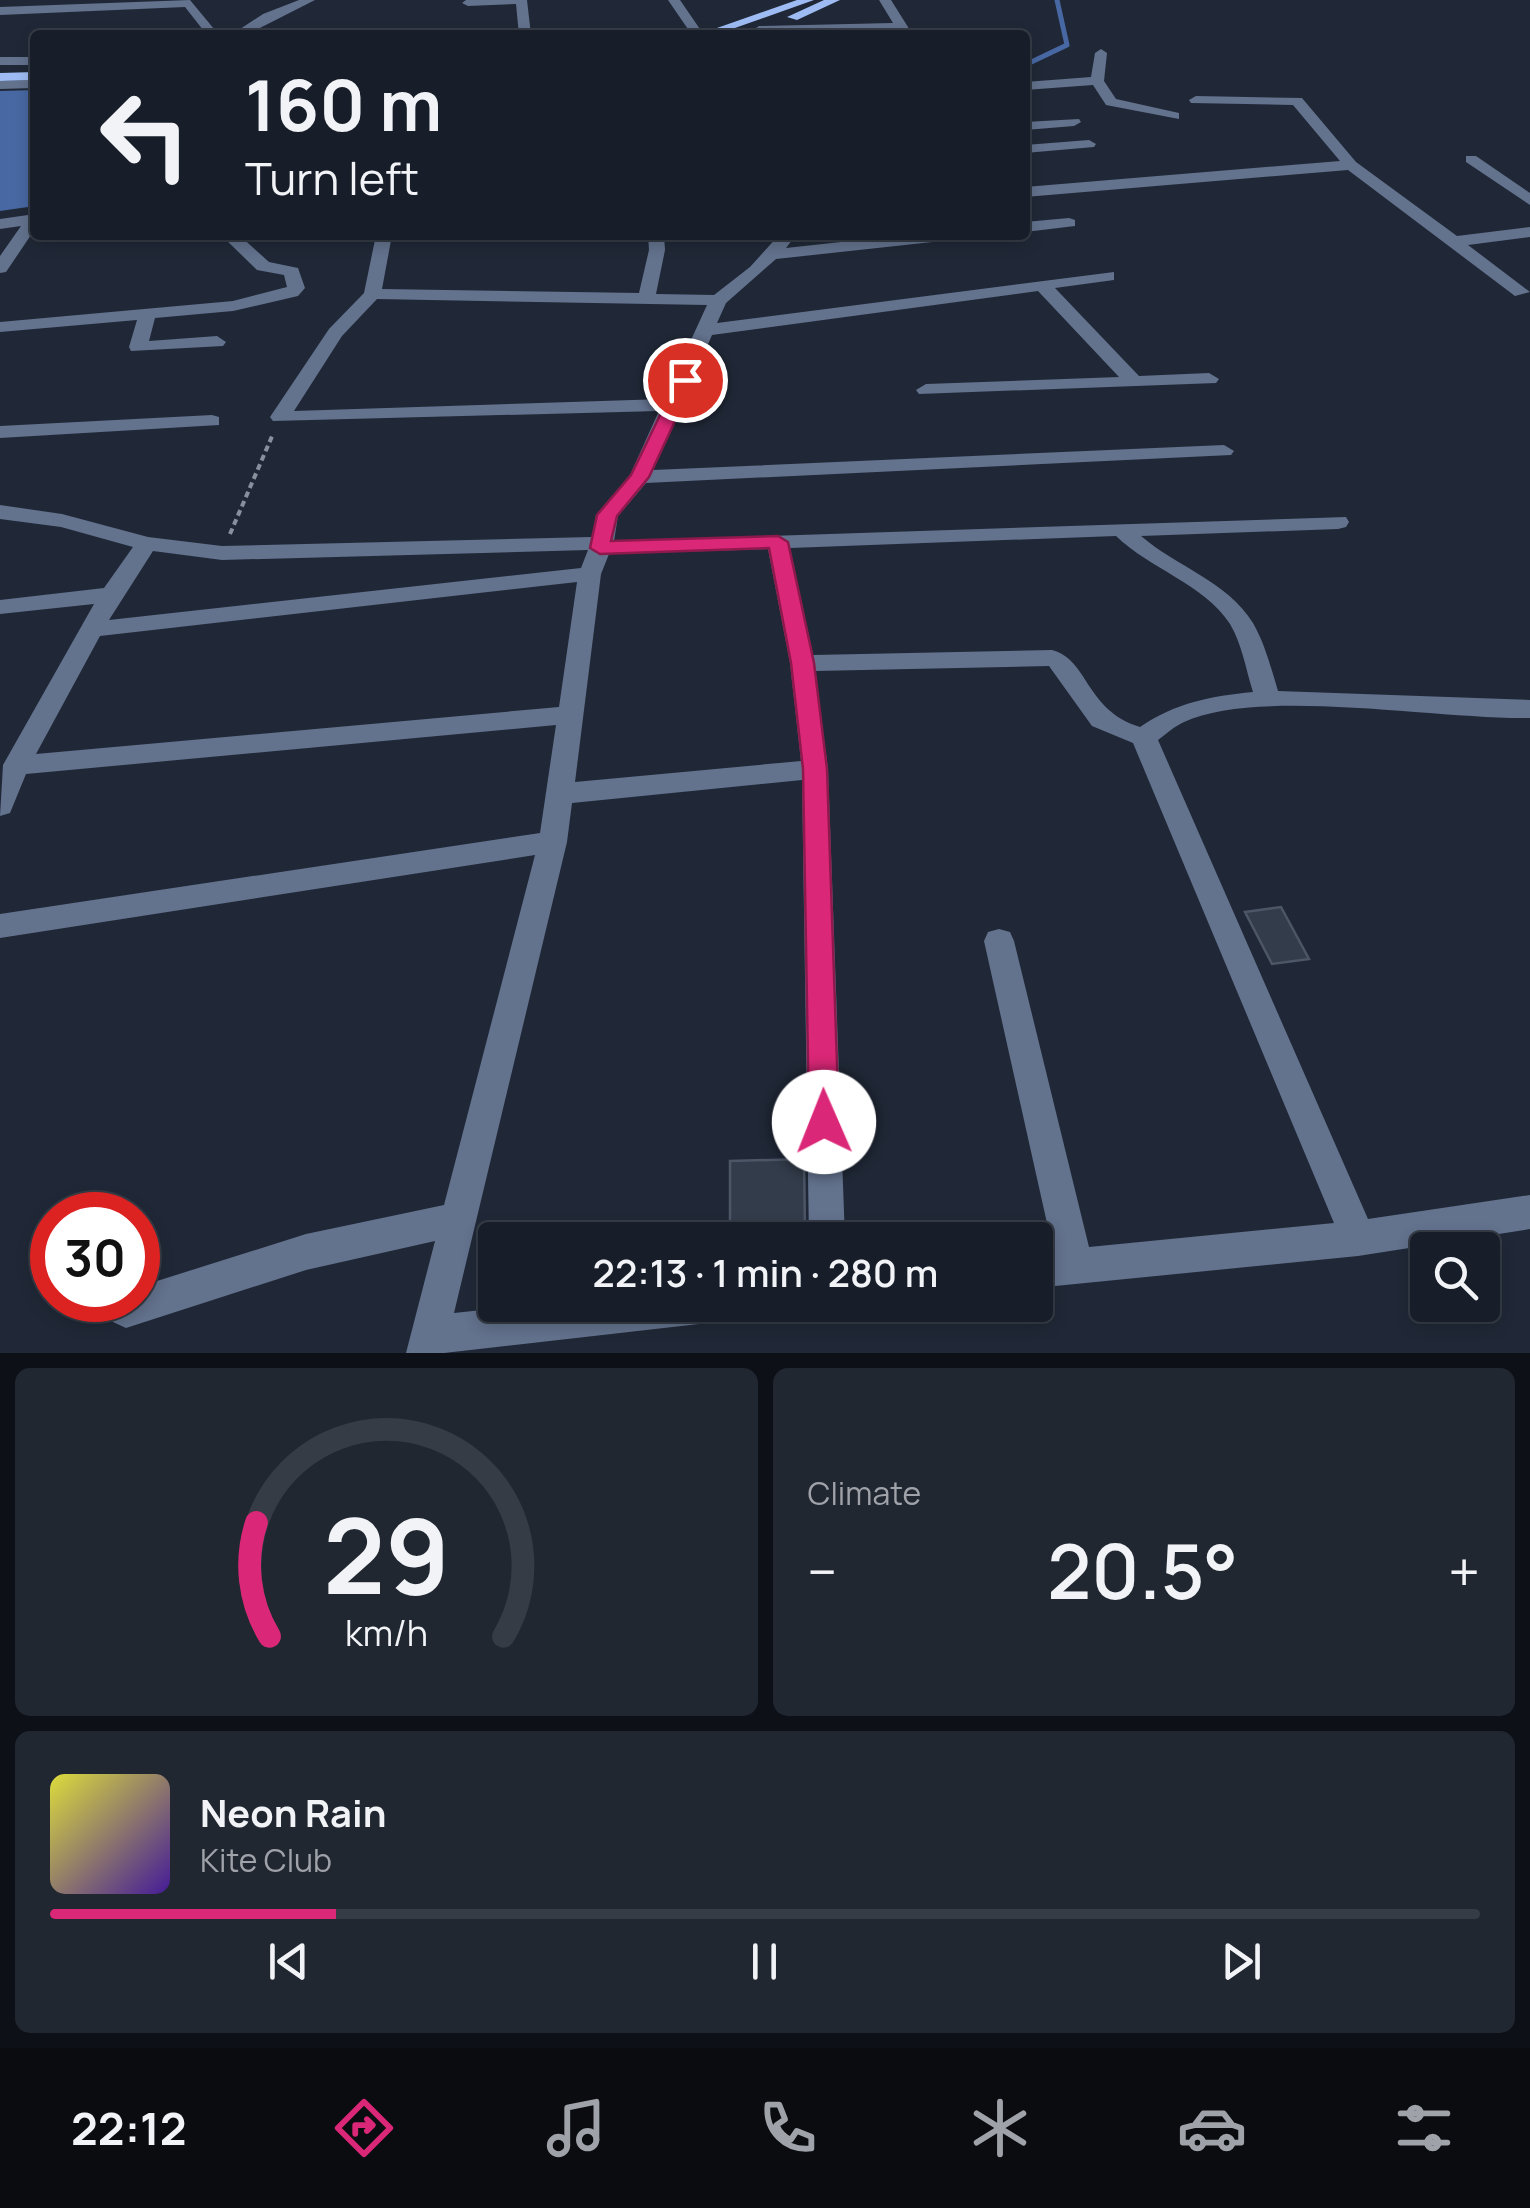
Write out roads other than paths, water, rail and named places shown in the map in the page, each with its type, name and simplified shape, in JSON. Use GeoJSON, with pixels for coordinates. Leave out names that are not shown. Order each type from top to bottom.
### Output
{"type":"FeatureCollection","features":[{"type":"Feature","properties":{"kind":"main road"},"geometry":{"type":"LineString","coordinates":[[720,30],[808,0]]}},
{"type":"Feature","properties":{"kind":"main road"},"geometry":{"type":"LineString","coordinates":[[758,30],[834,0]]}},
{"type":"Feature","properties":{"kind":"main road"},"geometry":{"type":"LineString","coordinates":[[0,73],[30,72]]}},
{"type":"Feature","properties":{"kind":"street"},"geometry":{"type":"LineString","coordinates":[[245,30],[309,0]]}},
{"type":"Feature","properties":{"kind":"street"},"geometry":{"type":"LineString","coordinates":[[468,3],[521,0],[524,30]]}},
{"type":"Feature","properties":{"kind":"street"},"geometry":{"type":"LineString","coordinates":[[674,0],[704,30]]}},
{"type":"Feature","properties":{"kind":"street"},"geometry":{"type":"LineString","coordinates":[[885,0],[904,30]]}},
{"type":"Feature","properties":{"kind":"street"},"geometry":{"type":"LineString","coordinates":[[0,11],[61,14],[113,5],[188,3],[209,30]]}},
{"type":"Feature","properties":{"kind":"street"},"geometry":{"type":"LineString","coordinates":[[758,30],[904,30]]}},
{"type":"Feature","properties":{"kind":"street"},"geometry":{"type":"LineString","coordinates":[[1101,54],[1096,80],[1111,102],[1174,116]]}},
{"type":"Feature","properties":{"kind":"street"},"geometry":{"type":"LineString","coordinates":[[0,62],[30,61]]}},
{"type":"Feature","properties":{"kind":"street"},"geometry":{"type":"LineString","coordinates":[[1030,86],[1096,80]]}},
{"type":"Feature","properties":{"kind":"street"},"geometry":{"type":"LineString","coordinates":[[1280,80],[1351,166],[1521,292]]}},
{"type":"Feature","properties":{"kind":"street"},"geometry":{"type":"LineString","coordinates":[[0,85],[30,84]]}},
{"type":"Feature","properties":{"kind":"street"},"geometry":{"type":"LineString","coordinates":[[1196,100],[1297,101]]}},
{"type":"Feature","properties":{"kind":"street"},"geometry":{"type":"LineString","coordinates":[[1030,126],[1074,122]]}},
{"type":"Feature","properties":{"kind":"street"},"geometry":{"type":"LineString","coordinates":[[1030,155],[1089,144]]}},
{"type":"Feature","properties":{"kind":"street"},"geometry":{"type":"LineString","coordinates":[[1471,159],[1530,200]]}},
{"type":"Feature","properties":{"kind":"street"},"geometry":{"type":"LineString","coordinates":[[1030,192],[1351,166]]}},
{"type":"Feature","properties":{"kind":"street"},"geometry":{"type":"LineString","coordinates":[[1048,177],[1060,190]]}},
{"type":"Feature","properties":{"kind":"street"},"geometry":{"type":"LineString","coordinates":[[0,224],[30,220]]}},
{"type":"Feature","properties":{"kind":"street"},"geometry":{"type":"LineString","coordinates":[[1030,227],[1068,223]]}},
{"type":"Feature","properties":{"kind":"street"},"geometry":{"type":"LineString","coordinates":[[0,268],[30,226]]}},
{"type":"Feature","properties":{"kind":"street"},"geometry":{"type":"LineString","coordinates":[[1450,242],[1530,232]]}},
{"type":"Feature","properties":{"kind":"street"},"geometry":{"type":"LineString","coordinates":[[0,327],[233,306],[296,288],[292,272],[263,266],[234,240]]}},
{"type":"Feature","properties":{"kind":"street"},"geometry":{"type":"LineString","coordinates":[[383,240],[372,294],[335,334],[280,417],[674,405]]}},
{"type":"Feature","properties":{"kind":"street"},"geometry":{"type":"LineString","coordinates":[[646,300],[656,240]]}},
{"type":"Feature","properties":{"kind":"street"},"geometry":{"type":"LineString","coordinates":[[580,1322],[426,1344],[553,842],[570,715],[607,515],[640,477],[718,300],[780,244],[856,240]]}},
{"type":"Feature","properties":{"kind":"street"},"geometry":{"type":"LineString","coordinates":[[708,330],[1108,276]]}},
{"type":"Feature","properties":{"kind":"street"},"geometry":{"type":"LineString","coordinates":[[1042,285],[1134,382]]}},
{"type":"Feature","properties":{"kind":"street"},"geometry":{"type":"LineString","coordinates":[[372,294],[718,300]]}},
{"type":"Feature","properties":{"kind":"street"},"geometry":{"type":"LineString","coordinates":[[148,314],[138,347],[216,342]]}},
{"type":"Feature","properties":{"kind":"street"},"geometry":{"type":"LineString","coordinates":[[926,390],[1209,379]]}},
{"type":"Feature","properties":{"kind":"street"},"geometry":{"type":"LineString","coordinates":[[0,432],[212,420]]}},
{"type":"Feature","properties":{"kind":"street"},"geometry":{"type":"LineString","coordinates":[[640,477],[1224,451]]}},
{"type":"Feature","properties":{"kind":"street"},"geometry":{"type":"LineString","coordinates":[[0,512],[47,518],[147,544],[222,552],[597,555]]}},
{"type":"Feature","properties":{"kind":"street"},"geometry":{"type":"LineString","coordinates":[[94,629],[597,555],[924,535],[1124,532],[1338,522]]}},
{"type":"Feature","properties":{"kind":"street"},"geometry":{"type":"LineString","coordinates":[[1124,532],[1149,557],[1196,581],[1239,619],[1268,699]]}},
{"type":"Feature","properties":{"kind":"street"},"geometry":{"type":"LineString","coordinates":[[778,542],[802,663],[815,769],[827,1222]]}},
{"type":"Feature","properties":{"kind":"street"},"geometry":{"type":"LineString","coordinates":[[0,806],[16,766],[111,594],[147,544]]}},
{"type":"Feature","properties":{"kind":"street"},"geometry":{"type":"LineString","coordinates":[[0,607],[111,594]]}},
{"type":"Feature","properties":{"kind":"street"},"geometry":{"type":"LineString","coordinates":[[802,663],[1052,658],[1061,662],[1095,718],[1112,730],[1144,738]]}},
{"type":"Feature","properties":{"kind":"street"},"geometry":{"type":"LineString","coordinates":[[1144,738],[1154,725],[1171,716],[1268,699],[1530,709]]}},
{"type":"Feature","properties":{"kind":"street"},"geometry":{"type":"LineString","coordinates":[[16,766],[570,715]]}},
{"type":"Feature","properties":{"kind":"street"},"geometry":{"type":"LineString","coordinates":[[1144,738],[1358,1238]]}},
{"type":"Feature","properties":{"kind":"street"},"geometry":{"type":"LineString","coordinates":[[559,794],[815,769]]}},
{"type":"Feature","properties":{"kind":"street"},"geometry":{"type":"LineString","coordinates":[[0,926],[553,842]]}},
{"type":"Feature","properties":{"kind":"street"},"geometry":{"type":"LineString","coordinates":[[999,941],[1075,1266]]}},
{"type":"Feature","properties":{"kind":"street"},"geometry":{"type":"LineString","coordinates":[[1053,1268],[1358,1238],[1530,1212]]}},
{"type":"Feature","properties":{"kind":"street"},"geometry":{"type":"LineString","coordinates":[[160,1299],[306,1252],[459,1219]]}},
{"type":"Feature","properties":{"kind":"water"},"geometry":{"type":"Polygon","coordinates":[[[30,90],[30,207],[0,211],[0,91],[30,90]]]}},
{"type":"Feature","properties":{"kind":"waterway"},"geometry":{"type":"LineString","coordinates":[[1030,63],[1067,45],[1057,0]]}}]}
